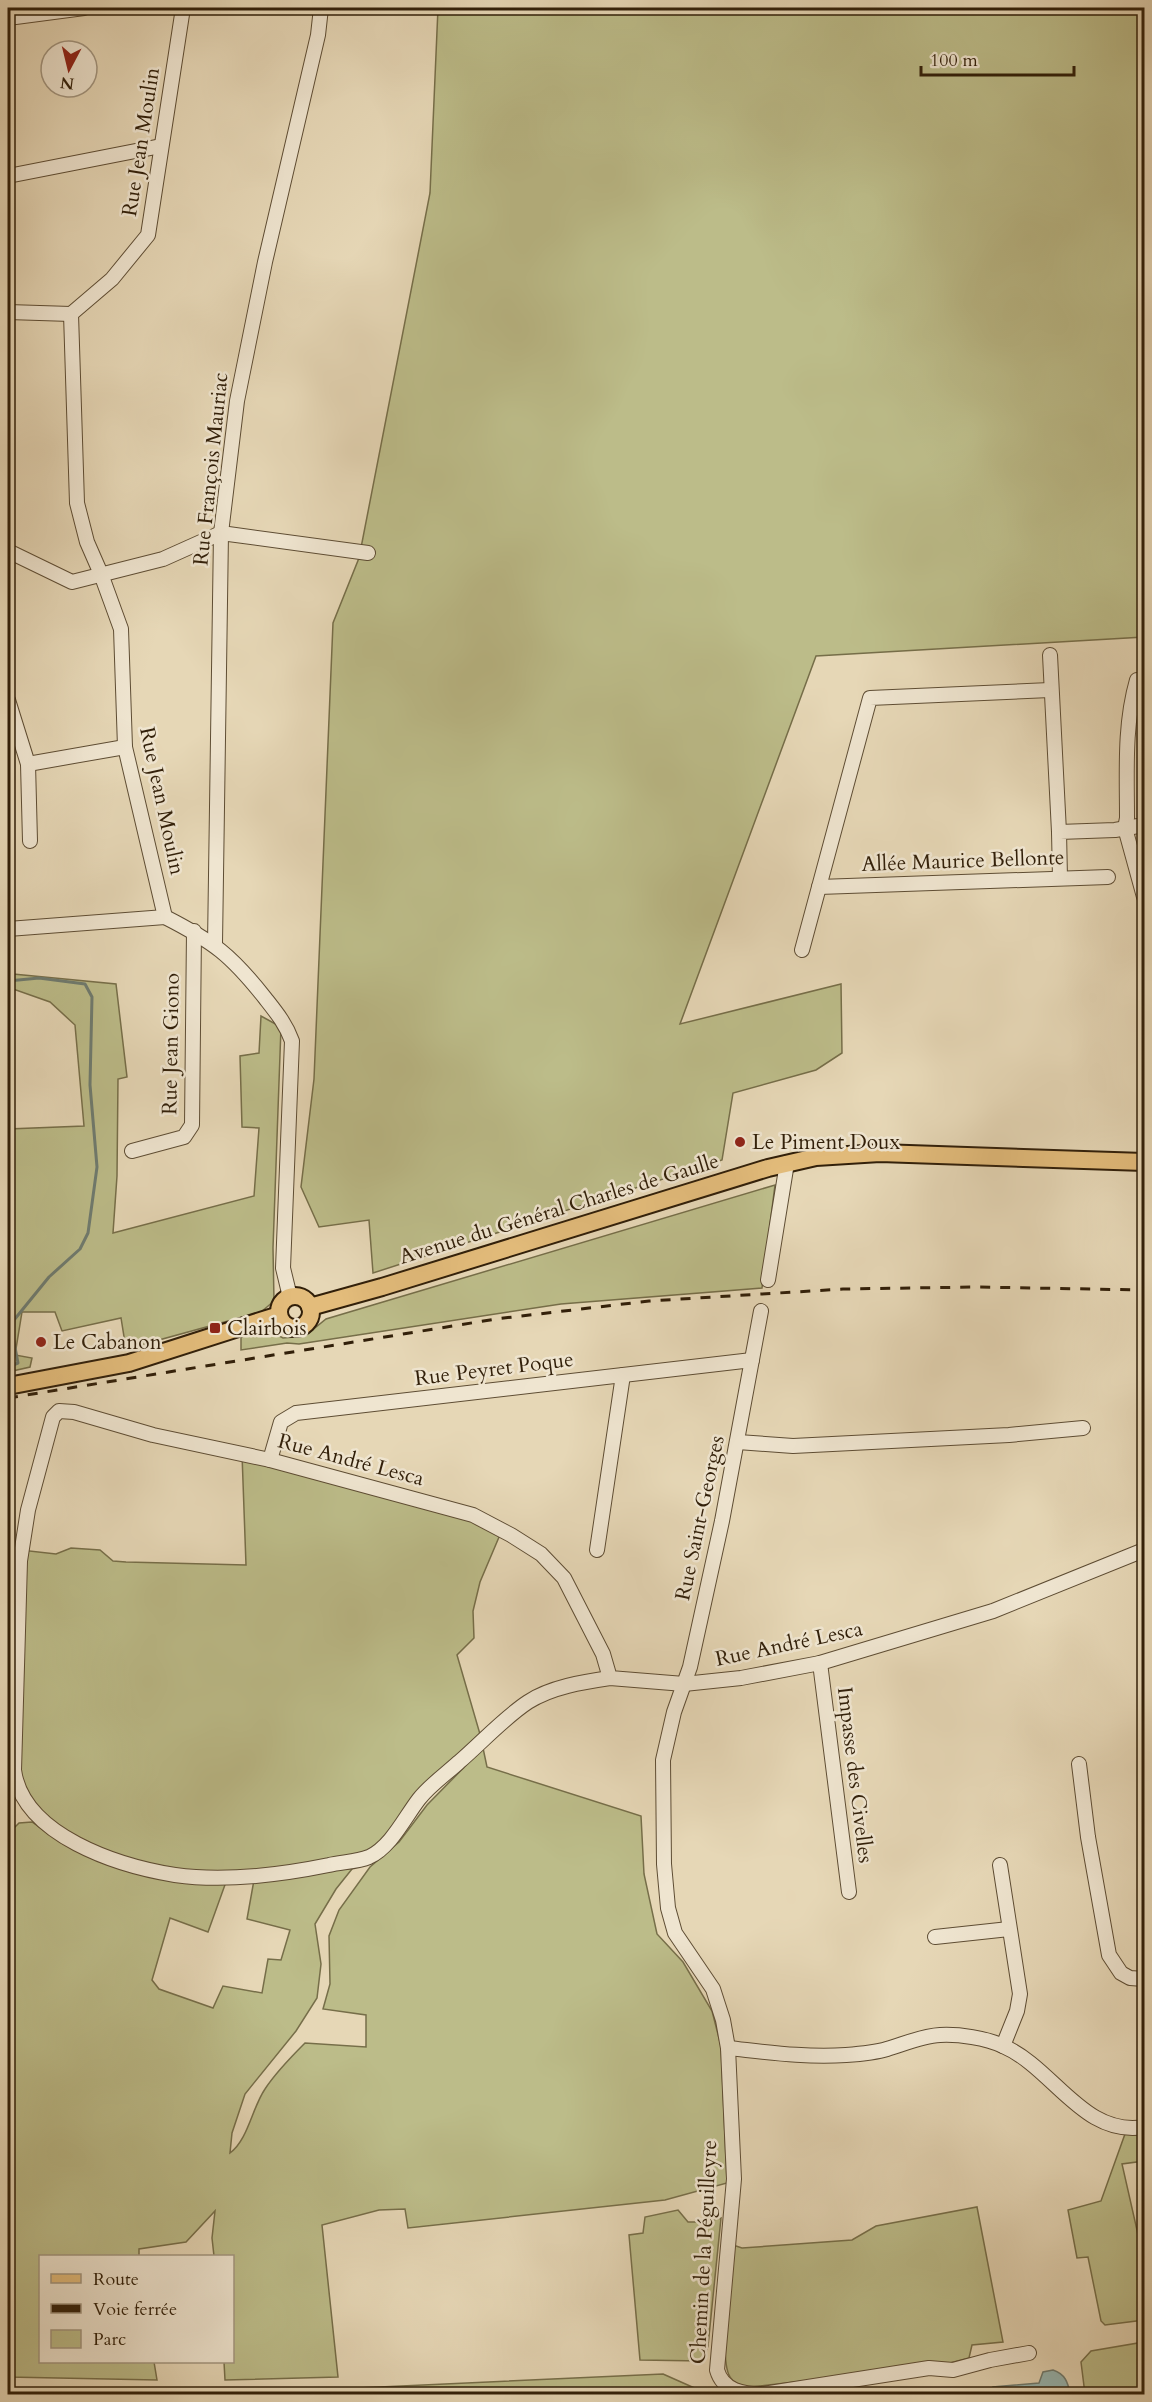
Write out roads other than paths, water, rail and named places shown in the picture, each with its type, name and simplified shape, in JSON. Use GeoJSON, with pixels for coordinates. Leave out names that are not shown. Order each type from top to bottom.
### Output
{"type":"FeatureCollection","features":[{"type":"Feature","properties":{"kind":"main road","name":"Avenue du Général Charles de Gaulle"},"geometry":{"type":"LineString","coordinates":[[310,1307],[787,1163],[829,1155],[880,1153],[1144,1162]]}},
{"type":"Feature","properties":{"kind":"main road"},"geometry":{"type":"LineString","coordinates":[[290,1297],[304,1299],[310,1307],[310,1317],[299,1328],[289,1328],[280,1320],[280,1305],[290,1297]]}},
{"type":"Feature","properties":{"kind":"main road"},"geometry":{"type":"LineString","coordinates":[[8,1386],[129,1363],[279,1315]]}},
{"type":"Feature","properties":{"kind":"street"},"geometry":{"type":"LineString","coordinates":[[8,18],[84,8]]}},
{"type":"Feature","properties":{"kind":"street","name":"Rue Jean Moulin"},"geometry":{"type":"LineString","coordinates":[[165,917],[125,747],[121,629],[87,542],[77,504],[71,314],[112,279],[148,235],[183,8]]}},
{"type":"Feature","properties":{"kind":"street","name":"Rue François Mauriac"},"geometry":{"type":"LineString","coordinates":[[215,944],[221,533],[237,401],[265,262],[318,35],[321,8]]}},
{"type":"Feature","properties":{"kind":"street"},"geometry":{"type":"LineString","coordinates":[[8,176],[161,146]]}},
{"type":"Feature","properties":{"kind":"street"},"geometry":{"type":"LineString","coordinates":[[8,312],[71,314]]}},
{"type":"Feature","properties":{"kind":"street"},"geometry":{"type":"LineString","coordinates":[[8,551],[72,582],[163,559],[221,533],[368,553]]}},
{"type":"Feature","properties":{"kind":"street"},"geometry":{"type":"LineString","coordinates":[[1050,655],[1060,878]]}},
{"type":"Feature","properties":{"kind":"street"},"geometry":{"type":"LineString","coordinates":[[1137,680],[1130,702],[1127,728],[1125,828],[1144,897]]}},
{"type":"Feature","properties":{"kind":"street"},"geometry":{"type":"LineString","coordinates":[[802,950],[870,698],[1050,690]]}},
{"type":"Feature","properties":{"kind":"street"},"geometry":{"type":"LineString","coordinates":[[8,700],[28,764],[30,841]]}},
{"type":"Feature","properties":{"kind":"street"},"geometry":{"type":"LineString","coordinates":[[28,764],[125,747]]}},
{"type":"Feature","properties":{"kind":"street"},"geometry":{"type":"LineString","coordinates":[[1059,832],[1144,825]]}},
{"type":"Feature","properties":{"kind":"street","name":"Allée Maurice Bellonte"},"geometry":{"type":"LineString","coordinates":[[819,887],[1108,877]]}},
{"type":"Feature","properties":{"kind":"street"},"geometry":{"type":"LineString","coordinates":[[8,929],[165,917],[215,944],[248,976],[286,1024],[292,1041],[283,1268],[290,1297]]}},
{"type":"Feature","properties":{"kind":"street","name":"Rue Jean Giono"},"geometry":{"type":"LineString","coordinates":[[132,1151],[184,1137],[192,1125],[194,931]]}},
{"type":"Feature","properties":{"kind":"street"},"geometry":{"type":"LineString","coordinates":[[768,1280],[787,1163]]}},
{"type":"Feature","properties":{"kind":"street","name":"Rue Saint-Georges"},"geometry":{"type":"LineString","coordinates":[[684,1684],[693,1655],[738,1442],[761,1311]]}},
{"type":"Feature","properties":{"kind":"street","name":"Rue Peyret Poque"},"geometry":{"type":"LineString","coordinates":[[270,1460],[281,1422],[296,1413],[752,1360]]}},
{"type":"Feature","properties":{"kind":"street"},"geometry":{"type":"LineString","coordinates":[[597,1550],[623,1375]]}},
{"type":"Feature","properties":{"kind":"street","name":"Rue André Lesca"},"geometry":{"type":"LineString","coordinates":[[610,1678],[603,1654],[564,1578],[542,1554],[512,1534],[473,1515],[270,1460],[153,1435],[75,1412],[56,1412],[37,1476],[21,1550],[15,1770],[21,1795],[52,1829],[82,1846],[116,1861],[176,1875],[230,1877],[314,1868],[369,1857],[386,1844],[421,1796],[528,1702],[551,1692],[610,1678],[684,1684],[741,1678],[820,1663],[993,1611],[1144,1550]]}},
{"type":"Feature","properties":{"kind":"street"},"geometry":{"type":"LineString","coordinates":[[738,1442],[793,1446],[1009,1435],[1083,1428]]}},
{"type":"Feature","properties":{"kind":"street","name":"Impasse des Civelles"},"geometry":{"type":"LineString","coordinates":[[820,1663],[849,1892]]}},
{"type":"Feature","properties":{"kind":"street","name":"Chemin de la Péguilleyre"},"geometry":{"type":"LineString","coordinates":[[684,1684],[674,1712],[663,1760],[665,1887],[675,1933],[712,1989],[723,2020],[728,2048],[734,2179],[717,2370],[726,2385],[743,2393],[762,2394],[929,2368],[953,2370],[1029,2353]]}},
{"type":"Feature","properties":{"kind":"street"},"geometry":{"type":"LineString","coordinates":[[1079,1764],[1088,1837],[1108,1955],[1121,1973],[1130,1978],[1144,1979]]}},
{"type":"Feature","properties":{"kind":"street"},"geometry":{"type":"LineString","coordinates":[[1000,1865],[1020,1994],[1017,2011],[1003,2046]]}},
{"type":"Feature","properties":{"kind":"street"},"geometry":{"type":"LineString","coordinates":[[934,1937],[1009,1929]]}},
{"type":"Feature","properties":{"kind":"street"},"geometry":{"type":"LineString","coordinates":[[728,2048],[795,2055],[844,2055],[883,2050],[939,2035],[960,2036],[1003,2046],[1038,2067],[1078,2106],[1100,2121],[1124,2129],[1144,2127]]}},
{"type":"Feature","properties":{"kind":"water"},"geometry":{"type":"Polygon","coordinates":[[[1053,2370],[1065,2379],[1070,2394],[994,2394],[993,2387],[1039,2383],[1043,2372],[1053,2370]]]}},
{"type":"Feature","properties":{"kind":"waterway"},"geometry":{"type":"LineString","coordinates":[[8,981],[39,978],[85,984],[92,997],[90,1085],[97,1167],[88,1233],[80,1249],[49,1277],[14,1320],[13,1337],[18,1363],[8,1367]]}},
{"type":"Feature","properties":{"kind":"railway"},"geometry":{"type":"LineString","coordinates":[[8,1398],[496,1319],[649,1301],[843,1289],[976,1287],[1144,1290]]}},
{"type":"Feature","properties":{"kind":"place","name":"Le Piment Doux"},"geometry":{"type":"Point","coordinates":[740,1142]}},
{"type":"Feature","properties":{"kind":"place","name":"Clairbois"},"geometry":{"type":"Point","coordinates":[215,1328]}},
{"type":"Feature","properties":{"kind":"place","name":"Le Cabanon"},"geometry":{"type":"Point","coordinates":[41,1342]}}]}
